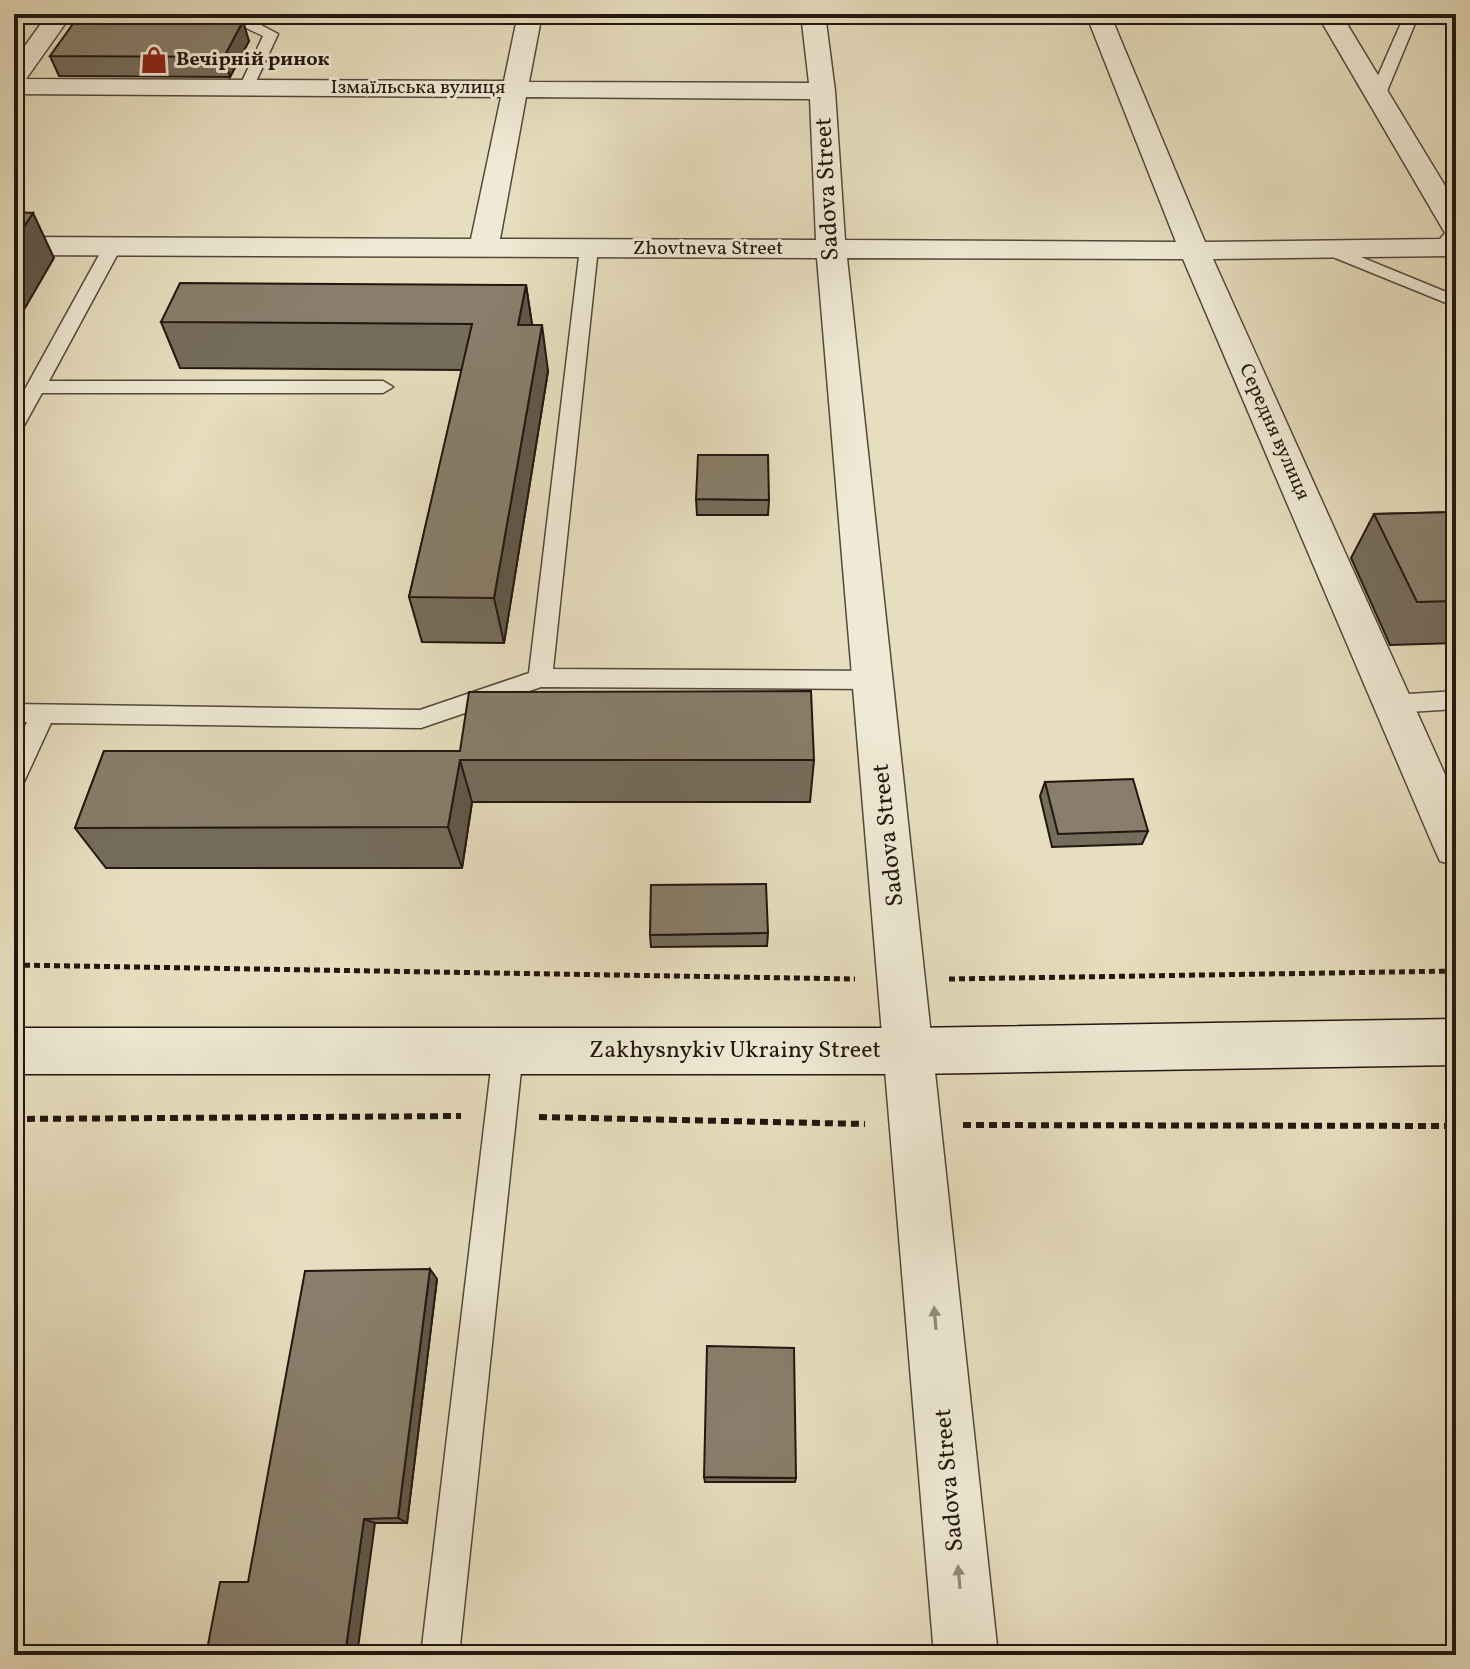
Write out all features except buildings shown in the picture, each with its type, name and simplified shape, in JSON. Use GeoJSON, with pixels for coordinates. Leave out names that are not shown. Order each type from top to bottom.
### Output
{"type":"FeatureCollection","features":[{"type":"Feature","properties":{"kind":"street"},"geometry":{"type":"LineString","coordinates":[[14,78],[60,14]]}},
{"type":"Feature","properties":{"kind":"street"},"geometry":{"type":"LineString","coordinates":[[484,248],[530,14]]}},
{"type":"Feature","properties":{"kind":"street","name":"Sadova Street"},"geometry":{"type":"LineString","coordinates":[[813,14],[822,91],[831,250],[966,1655]]}},
{"type":"Feature","properties":{"kind":"street","name":"Середня вулиця"},"geometry":{"type":"LineString","coordinates":[[1098,14],[1194,250],[1456,848]]}},
{"type":"Feature","properties":{"kind":"street"},"geometry":{"type":"LineString","coordinates":[[1329,14],[1377,96],[1454,242]]}},
{"type":"Feature","properties":{"kind":"street","name":"Ізмаїльська вулиця"},"geometry":{"type":"LineString","coordinates":[[14,86],[822,91]]}},
{"type":"Feature","properties":{"kind":"street","name":"Zhovtneva Street"},"geometry":{"type":"LineString","coordinates":[[14,246],[1334,251],[1454,242]]}},
{"type":"Feature","properties":{"kind":"street","name":"Zakhysnykiv Ukrainy Street"},"geometry":{"type":"LineString","coordinates":[[14,1051],[910,1051],[1456,1042]]}},
{"type":"Feature","properties":{"kind":"lane"},"geometry":{"type":"LineString","coordinates":[[241,14],[241,20],[271,34],[246,88]]}},
{"type":"Feature","properties":{"kind":"lane"},"geometry":{"type":"LineString","coordinates":[[1377,96],[1412,14]]}},
{"type":"Feature","properties":{"kind":"lane"},"geometry":{"type":"LineString","coordinates":[[14,427],[113,246]]}},
{"type":"Feature","properties":{"kind":"lane"},"geometry":{"type":"LineString","coordinates":[[540,678],[589,248]]}},
{"type":"Feature","properties":{"kind":"lane"},"geometry":{"type":"LineString","coordinates":[[1334,251],[1456,302]]}},
{"type":"Feature","properties":{"kind":"lane"},"geometry":{"type":"LineString","coordinates":[[36,387],[383,387]]}},
{"type":"Feature","properties":{"kind":"lane"},"geometry":{"type":"LineString","coordinates":[[14,713],[421,719],[540,678],[873,680]]}},
{"type":"Feature","properties":{"kind":"lane"},"geometry":{"type":"LineString","coordinates":[[1393,704],[1456,700]]}},
{"type":"Feature","properties":{"kind":"lane"},"geometry":{"type":"LineString","coordinates":[[14,777],[43,713]]}},
{"type":"Feature","properties":{"kind":"lane"},"geometry":{"type":"LineString","coordinates":[[440,1655],[508,1052]]}},
{"type":"Feature","properties":{"kind":"path"},"geometry":{"type":"LineString","coordinates":[[14,965],[903,980],[1456,971]]}},
{"type":"Feature","properties":{"kind":"path"},"geometry":{"type":"LineString","coordinates":[[14,1119],[501,1116],[917,1125],[1456,1126]]}},
{"type":"Feature","properties":{"kind":"place","name":"Вечірній ринок"},"geometry":{"type":"Point","coordinates":[154,60]}}]}
